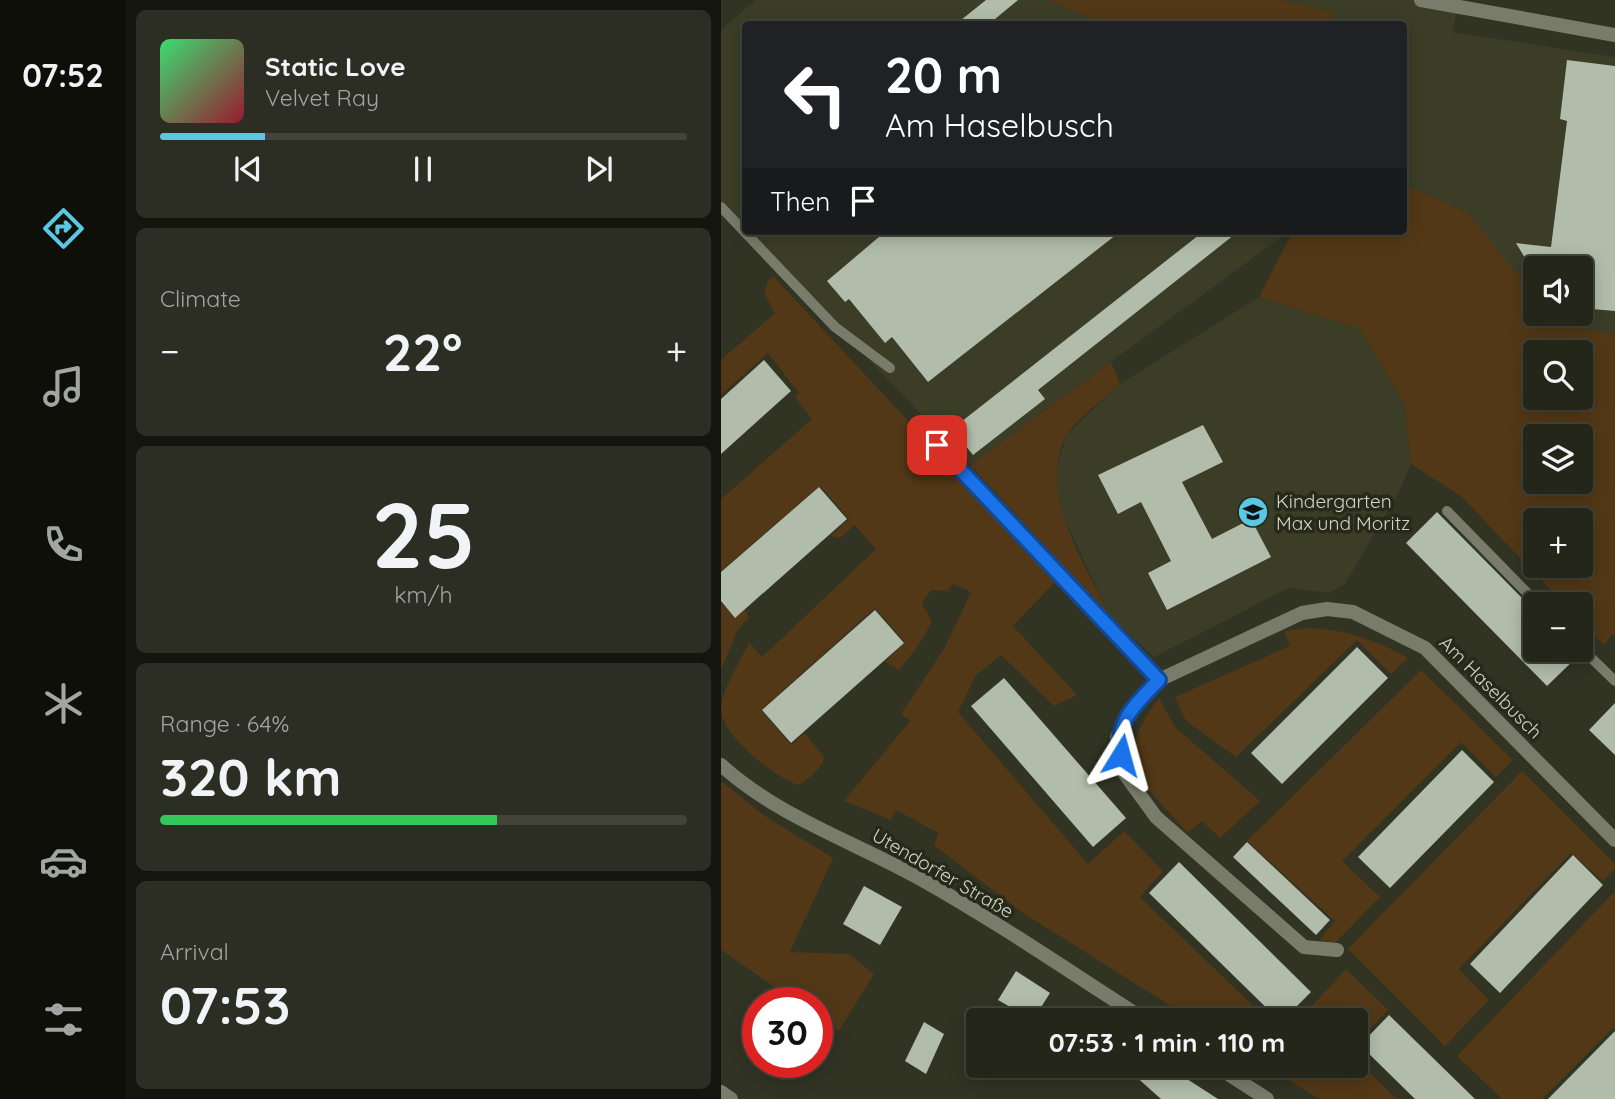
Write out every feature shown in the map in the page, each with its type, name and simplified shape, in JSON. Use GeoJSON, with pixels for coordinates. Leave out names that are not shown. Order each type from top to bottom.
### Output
{"type":"FeatureCollection","features":[{"type":"Feature","properties":{"kind":"street"},"geometry":{"type":"LineString","coordinates":[[1421,0],[1615,35]]}},
{"type":"Feature","properties":{"kind":"street","name":"Am Haselbusch"},"geometry":{"type":"LineString","coordinates":[[1337,950],[1304,947],[1156,817],[1124,773],[1117,737],[1132,708],[1159,680],[1302,613],[1327,609],[1353,612],[1425,648],[1615,840]]}},
{"type":"Feature","properties":{"kind":"street","name":"Utendorfer Straße"},"geometry":{"type":"LineString","coordinates":[[721,765],[748,789],[778,808],[812,822],[934,886],[1126,1008]]}},
{"type":"Feature","properties":{"kind":"street"},"geometry":{"type":"LineString","coordinates":[[1235,1078],[1267,1099]]}},
{"type":"Feature","properties":{"kind":"street"},"geometry":{"type":"LineString","coordinates":[[721,1093],[731,1099]]}},
{"type":"Feature","properties":{"kind":"lane"},"geometry":{"type":"LineString","coordinates":[[721,207],[742,229]]}},
{"type":"Feature","properties":{"kind":"lane"},"geometry":{"type":"LineString","coordinates":[[748,235],[835,327],[890,368]]}},
{"type":"Feature","properties":{"kind":"lane"},"geometry":{"type":"LineString","coordinates":[[937,445],[1159,680]]}},
{"type":"Feature","properties":{"kind":"lane"},"geometry":{"type":"LineString","coordinates":[[1447,511],[1526,592]]}},
{"type":"Feature","properties":{"kind":"lane"},"geometry":{"type":"LineString","coordinates":[[1593,659],[1615,681]]}},
{"type":"Feature","properties":{"kind":"shaded area"},"geometry":{"type":"Polygon","coordinates":[[[756,0],[1047,0],[1098,21],[742,21],[742,228],[721,206],[721,29],[756,0]]]}},
{"type":"Feature","properties":{"kind":"shaded area"},"geometry":{"type":"Polygon","coordinates":[[[1047,0],[1280,0],[1333,12],[1332,21],[1098,21],[1047,0]]]}},
{"type":"Feature","properties":{"kind":"shaded area"},"geometry":{"type":"Polygon","coordinates":[[[1281,0],[1460,0],[1452,32],[1615,57],[1615,334],[1567,326],[1593,326],[1593,256],[1523,256],[1523,284],[1468,213],[1407,185],[1407,21],[1332,21],[1333,12],[1281,0]]]}},
{"type":"Feature","properties":{"kind":"shaded area"},"geometry":{"type":"Polygon","coordinates":[[[1407,185],[1468,213],[1523,282],[1523,326],[1567,326],[1615,334],[1615,636],[1612,634],[1604,645],[1593,634],[1593,592],[1553,592],[1539,578],[1593,578],[1593,508],[1523,508],[1523,561],[1462,497],[1411,464],[1405,406],[1360,329],[1259,297],[1291,235],[1407,235],[1407,185]]]}},
{"type":"Feature","properties":{"kind":"shaded area"},"geometry":{"type":"Polygon","coordinates":[[[749,235],[1285,235],[970,465],[749,235]]]}},
{"type":"Feature","properties":{"kind":"shaded area"},"geometry":{"type":"Polygon","coordinates":[[[774,277],[1057,580],[1013,626],[1077,695],[1054,706],[1001,655],[976,675],[958,712],[1088,864],[1124,831],[1163,871],[1140,897],[1256,1008],[1174,1008],[1023,913],[934,845],[938,833],[896,810],[891,820],[844,801],[910,721],[901,714],[945,647],[971,592],[953,584],[947,591],[931,590],[922,603],[932,622],[899,670],[885,662],[905,642],[875,608],[761,710],[791,745],[805,733],[824,757],[818,769],[802,783],[798,785],[764,765],[739,743],[730,731],[723,719],[721,707],[729,682],[749,642],[762,657],[876,549],[855,525],[840,538],[830,536],[849,519],[820,486],[721,571],[721,499],[812,419],[795,397],[799,393],[768,353],[721,395],[721,360],[775,313],[764,293],[768,280],[774,277]]]}},
{"type":"Feature","properties":{"kind":"shaded area"},"geometry":{"type":"Polygon","coordinates":[[[1259,297],[1360,329],[1405,406],[1411,464],[1399,492],[1345,584],[1329,593],[1289,588],[1154,657],[1111,618],[1057,503],[1055,473],[1067,434],[1120,384],[1259,297]]]}},
{"type":"Feature","properties":{"kind":"shaded area"},"geometry":{"type":"Polygon","coordinates":[[[1111,362],[1120,384],[1083,416],[1066,436],[1059,459],[1057,482],[1068,529],[1111,618],[970,465],[1111,362]]]}},
{"type":"Feature","properties":{"kind":"shaded area"},"geometry":{"type":"Polygon","coordinates":[[[721,603],[735,618],[745,609],[749,618],[738,629],[721,670],[721,603]]]}},
{"type":"Feature","properties":{"kind":"shaded area"},"geometry":{"type":"Polygon","coordinates":[[[1306,628],[1334,630],[1359,636],[1408,658],[1391,674],[1357,640],[1236,757],[1186,721],[1175,697],[1290,646],[1284,631],[1306,628]]]}},
{"type":"Feature","properties":{"kind":"shaded area"},"geometry":{"type":"Polygon","coordinates":[[[1421,670],[1513,760],[1496,777],[1461,742],[1342,861],[1380,897],[1335,943],[1319,940],[1335,921],[1247,841],[1421,670]]]}},
{"type":"Feature","properties":{"kind":"shaded area"},"geometry":{"type":"Polygon","coordinates":[[[1159,698],[1175,727],[1260,801],[1220,838],[1202,821],[1188,833],[1157,799],[1138,770],[1136,739],[1144,720],[1159,698]]]}},
{"type":"Feature","properties":{"kind":"shaded area"},"geometry":{"type":"Polygon","coordinates":[[[1522,771],[1615,864],[1615,869],[1603,881],[1571,853],[1459,969],[1489,1000],[1445,1046],[1348,949],[1522,771]]]}},
{"type":"Feature","properties":{"kind":"shaded area"},"geometry":{"type":"Polygon","coordinates":[[[721,781],[765,816],[833,858],[790,952],[849,954],[874,974],[839,1031],[833,1027],[833,987],[775,987],[721,950],[721,781]]]}},
{"type":"Feature","properties":{"kind":"shaded area"},"geometry":{"type":"Polygon","coordinates":[[[1615,891],[1615,1026],[1542,1099],[1502,1099],[1457,1056],[1615,891]]]}},
{"type":"Feature","properties":{"kind":"shaded area"},"geometry":{"type":"Polygon","coordinates":[[[1346,969],[1388,1010],[1368,1031],[1368,1008],[1310,1008],[1346,969]]]}},
{"type":"Feature","properties":{"kind":"shaded area"},"geometry":{"type":"Polygon","coordinates":[[[1368,1071],[1397,1099],[1319,1099],[1285,1078],[1368,1078],[1368,1071]]]}},
{"type":"Feature","properties":{"kind":"building"},"geometry":{"type":"Polygon","coordinates":[[[986,0],[1018,0],[993,21],[960,21],[986,0]]]}},
{"type":"Feature","properties":{"kind":"building"},"geometry":{"type":"Polygon","coordinates":[[[1567,60],[1615,66],[1615,311],[1593,309],[1593,256],[1524,256],[1516,243],[1551,247],[1567,121],[1560,119],[1567,60]]]}},
{"type":"Feature","properties":{"kind":"building"},"geometry":{"type":"Polygon","coordinates":[[[881,235],[1116,235],[928,382],[892,337],[885,343],[849,299],[845,302],[827,281],[881,235]]]}},
{"type":"Feature","properties":{"kind":"building"},"geometry":{"type":"Polygon","coordinates":[[[1199,235],[1234,235],[1038,390],[1045,399],[973,455],[952,429],[1199,235]]]}},
{"type":"Feature","properties":{"kind":"building"},"geometry":{"type":"Polygon","coordinates":[[[764,360],[791,391],[721,454],[721,399],[764,360]]]}},
{"type":"Feature","properties":{"kind":"building"},"geometry":{"type":"Polygon","coordinates":[[[1203,425],[1223,462],[1182,482],[1212,539],[1251,519],[1271,557],[1167,610],[1148,573],[1171,561],[1141,502],[1118,514],[1098,475],[1203,425]]]}},
{"type":"Feature","properties":{"kind":"building"},"geometry":{"type":"Polygon","coordinates":[[[819,487],[847,519],[735,618],[721,601],[721,572],[819,487]]]}},
{"type":"Feature","properties":{"kind":"building"},"geometry":{"type":"Polygon","coordinates":[[[1437,512],[1523,599],[1523,662],[1406,543],[1437,512]]]}},
{"type":"Feature","properties":{"kind":"building"},"geometry":{"type":"Polygon","coordinates":[[[875,610],[904,643],[791,743],[762,710],[875,610]]]}},
{"type":"Feature","properties":{"kind":"building"},"geometry":{"type":"Polygon","coordinates":[[[1357,647],[1388,678],[1282,784],[1251,753],[1357,647]]]}},
{"type":"Feature","properties":{"kind":"building"},"geometry":{"type":"Polygon","coordinates":[[[1523,662],[1572,662],[1547,686],[1523,662]]]}},
{"type":"Feature","properties":{"kind":"building"},"geometry":{"type":"Polygon","coordinates":[[[1004,678],[1126,818],[1093,847],[971,706],[1004,678]]]}},
{"type":"Feature","properties":{"kind":"building"},"geometry":{"type":"Polygon","coordinates":[[[1615,703],[1615,755],[1589,730],[1615,703]]]}},
{"type":"Feature","properties":{"kind":"building"},"geometry":{"type":"Polygon","coordinates":[[[1462,750],[1494,782],[1390,888],[1358,857],[1462,750]]]}},
{"type":"Feature","properties":{"kind":"building"},"geometry":{"type":"Polygon","coordinates":[[[1247,842],[1330,920],[1316,935],[1233,857],[1247,842]]]}},
{"type":"Feature","properties":{"kind":"building"},"geometry":{"type":"Polygon","coordinates":[[[1573,855],[1603,885],[1500,993],[1470,964],[1573,855]]]}},
{"type":"Feature","properties":{"kind":"building"},"geometry":{"type":"Polygon","coordinates":[[[1179,862],[1311,992],[1295,1008],[1267,1008],[1149,893],[1179,862]]]}},
{"type":"Feature","properties":{"kind":"building"},"geometry":{"type":"Polygon","coordinates":[[[864,886],[902,907],[880,945],[843,924],[864,886]]]}},
{"type":"Feature","properties":{"kind":"building"},"geometry":{"type":"Polygon","coordinates":[[[1016,971],[1050,993],[1041,1008],[1012,1008],[998,1000],[1016,971]]]}},
{"type":"Feature","properties":{"kind":"building"},"geometry":{"type":"Polygon","coordinates":[[[1389,1015],[1475,1099],[1415,1099],[1368,1053],[1368,1037],[1389,1015]]]}},
{"type":"Feature","properties":{"kind":"building"},"geometry":{"type":"Polygon","coordinates":[[[924,1022],[944,1034],[926,1074],[905,1061],[924,1022]]]}},
{"type":"Feature","properties":{"kind":"building"},"geometry":{"type":"Polygon","coordinates":[[[1615,1031],[1615,1099],[1548,1099],[1615,1031]]]}},
{"type":"Feature","properties":{"kind":"building"},"geometry":{"type":"Polygon","coordinates":[[[1137,1078],[1186,1078],[1218,1099],[1161,1099],[1137,1078]]]}},
{"type":"Feature","properties":{"kind":"place","name":"Kindergarten Max und Moritz"},"geometry":{"type":"Point","coordinates":[1253,512]}},
{"type":"Feature","properties":{"kind":"route"},"geometry":{"type":"LineString","coordinates":[[937,445],[1159,680],[1132,708],[1117,737],[1121,755]]}}]}
